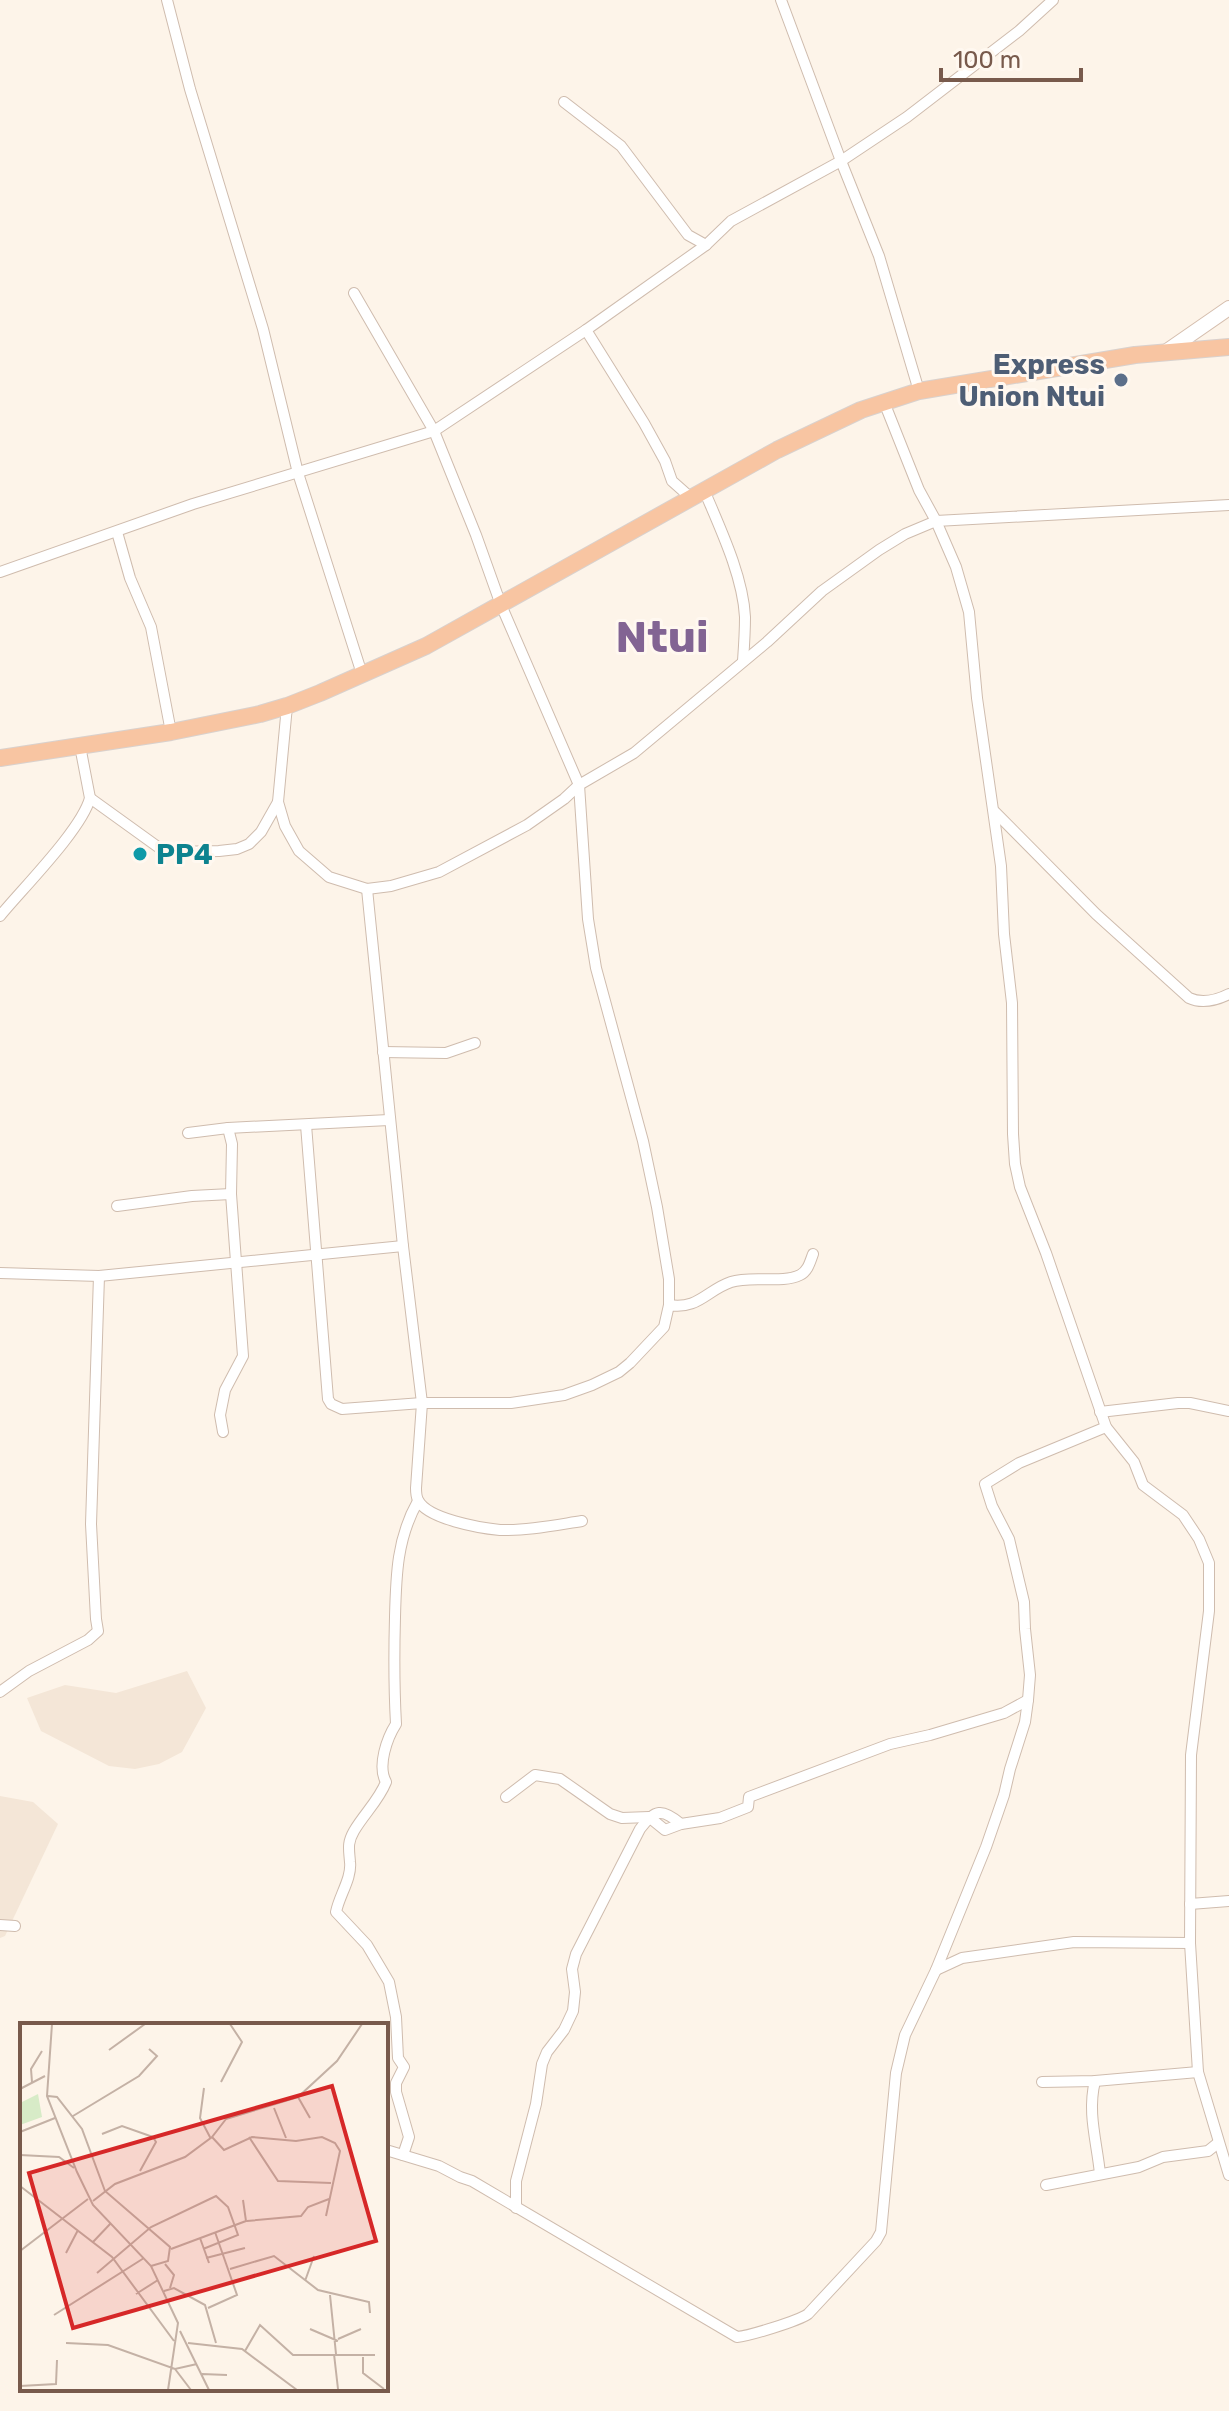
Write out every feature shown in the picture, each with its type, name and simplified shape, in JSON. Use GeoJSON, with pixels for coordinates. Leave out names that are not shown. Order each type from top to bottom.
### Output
{"type":"FeatureCollection","features":[{"type":"Feature","properties":{"kind":"highway"},"geometry":{"type":"LineString","coordinates":[[0,758],[171,732],[287,706],[426,646],[777,450],[843,417],[884,402],[919,391],[1135,355],[1229,347]]}},
{"type":"Feature","properties":{"kind":"main road"},"geometry":{"type":"LineString","coordinates":[[1164,353],[1229,308]]}},
{"type":"Feature","properties":{"kind":"street"},"geometry":{"type":"LineString","coordinates":[[167,0],[194,102],[263,329],[298,473],[362,674]]}},
{"type":"Feature","properties":{"kind":"street"},"geometry":{"type":"LineString","coordinates":[[781,0],[879,256],[919,391]]}},
{"type":"Feature","properties":{"kind":"street"},"geometry":{"type":"LineString","coordinates":[[0,572],[206,500],[434,431],[586,330],[706,245],[731,221],[841,161],[928,102],[1019,31],[1053,0]]}},
{"type":"Feature","properties":{"kind":"street"},"geometry":{"type":"LineString","coordinates":[[564,102],[621,146],[688,235],[706,245]]}},
{"type":"Feature","properties":{"kind":"street"},"geometry":{"type":"LineString","coordinates":[[688,235],[691,255]]}},
{"type":"Feature","properties":{"kind":"street"},"geometry":{"type":"LineString","coordinates":[[306,1125],[328,1399],[331,1404],[342,1409],[422,1403],[511,1403],[564,1395],[619,1372],[664,1327],[669,1305],[664,1244],[643,1141],[596,968],[588,919],[579,785],[501,605],[434,431],[354,293]]}},
{"type":"Feature","properties":{"kind":"street"},"geometry":{"type":"LineString","coordinates":[[586,330],[644,423],[672,481],[697,494],[729,552],[745,614],[743,661]]}},
{"type":"Feature","properties":{"kind":"street"},"geometry":{"type":"LineString","coordinates":[[884,402],[919,490],[956,567],[969,612],[977,698],[995,812],[1012,1003],[1015,1164],[1027,1210],[1046,1253],[1106,1427],[1134,1462],[1143,1485],[1183,1515],[1205,1549],[1209,1563],[1209,1611],[1191,1755],[1190,1943],[1198,2072],[1229,2175]]}},
{"type":"Feature","properties":{"kind":"street"},"geometry":{"type":"LineString","coordinates":[[287,706],[278,802],[291,839],[311,864],[329,877],[367,889],[391,886],[449,868],[527,825],[579,785],[645,745],[822,591],[905,534],[936,521],[1229,505]]}},
{"type":"Feature","properties":{"kind":"street"},"geometry":{"type":"LineString","coordinates":[[117,532],[130,578],[151,627],[171,732]]}},
{"type":"Feature","properties":{"kind":"street"},"geometry":{"type":"LineString","coordinates":[[0,916],[77,824],[90,798],[80,746]]}},
{"type":"Feature","properties":{"kind":"street"},"geometry":{"type":"LineString","coordinates":[[90,798],[158,847],[175,852],[228,850],[249,844],[261,832],[278,802]]}},
{"type":"Feature","properties":{"kind":"street"},"geometry":{"type":"LineString","coordinates":[[995,812],[1096,914],[1189,998],[1200,1002],[1229,994]]}},
{"type":"Feature","properties":{"kind":"street"},"geometry":{"type":"LineString","coordinates":[[367,889],[389,1120],[422,1403],[416,1488],[418,1501],[425,1509],[454,1521],[500,1530],[582,1521]]}},
{"type":"Feature","properties":{"kind":"street"},"geometry":{"type":"LineString","coordinates":[[383,1052],[446,1053],[475,1043]]}},
{"type":"Feature","properties":{"kind":"street"},"geometry":{"type":"LineString","coordinates":[[188,1133],[389,1120]]}},
{"type":"Feature","properties":{"kind":"street"},"geometry":{"type":"LineString","coordinates":[[223,1432],[220,1415],[225,1390],[243,1356],[231,1194],[233,1128]]}},
{"type":"Feature","properties":{"kind":"street"},"geometry":{"type":"LineString","coordinates":[[117,1206],[231,1194]]}},
{"type":"Feature","properties":{"kind":"street"},"geometry":{"type":"LineString","coordinates":[[0,1273],[99,1276],[403,1246]]}},
{"type":"Feature","properties":{"kind":"street"},"geometry":{"type":"LineString","coordinates":[[669,1305],[682,1307],[692,1304],[730,1282],[797,1276],[808,1268],[813,1254]]}},
{"type":"Feature","properties":{"kind":"street"},"geometry":{"type":"LineString","coordinates":[[0,1692],[29,1671],[88,1640],[98,1631],[91,1524],[99,1276]]}},
{"type":"Feature","properties":{"kind":"street"},"geometry":{"type":"LineString","coordinates":[[1100,1412],[1178,1403],[1229,1411]]}},
{"type":"Feature","properties":{"kind":"street"},"geometry":{"type":"LineString","coordinates":[[388,2151],[466,2178],[737,2337],[801,2319],[808,2314],[881,2232],[896,2073],[905,2035],[968,1892],[1004,1795],[1025,1722],[1030,1675],[1024,1602],[1009,1539],[985,1484],[1019,1463],[1106,1427]]}},
{"type":"Feature","properties":{"kind":"street"},"geometry":{"type":"LineString","coordinates":[[403,2155],[409,2137],[396,2083],[404,2067],[398,2058],[396,2017],[389,1982],[367,1945],[336,1912],[351,1863],[348,1843],[386,1782],[383,1764],[396,1724],[393,1662],[397,1566],[404,1529],[418,1501]]}},
{"type":"Feature","properties":{"kind":"street"},"geometry":{"type":"LineString","coordinates":[[506,1797],[535,1775],[547,1776],[560,1779],[610,1814],[622,1818],[649,1817],[663,1812],[681,1824],[720,1818],[748,1807],[749,1797],[890,1744],[1004,1713],[1028,1700]]}},
{"type":"Feature","properties":{"kind":"street"},"geometry":{"type":"LineString","coordinates":[[516,2208],[516,2181],[536,2104],[542,2064],[573,2011],[575,1992],[572,1969],[576,1954],[649,1817]]}},
{"type":"Feature","properties":{"kind":"street"},"geometry":{"type":"LineString","coordinates":[[1190,1904],[1229,1901]]}},
{"type":"Feature","properties":{"kind":"street"},"geometry":{"type":"LineString","coordinates":[[0,1925],[15,1926]]}},
{"type":"Feature","properties":{"kind":"street"},"geometry":{"type":"LineString","coordinates":[[936,1970],[962,1958],[1074,1942],[1190,1943]]}},
{"type":"Feature","properties":{"kind":"street"},"geometry":{"type":"LineString","coordinates":[[1042,2082],[1198,2072]]}},
{"type":"Feature","properties":{"kind":"street"},"geometry":{"type":"LineString","coordinates":[[1095,2081],[1091,2122],[1100,2174]]}},
{"type":"Feature","properties":{"kind":"street"},"geometry":{"type":"LineString","coordinates":[[1046,2185],[1139,2167],[1163,2157],[1208,2151],[1218,2143]]}},
{"type":"Feature","properties":{"kind":"shaded area"},"geometry":{"type":"Polygon","coordinates":[[[187,1671],[206,1708],[182,1752],[159,1764],[135,1769],[109,1766],[41,1731],[27,1698],[65,1685],[116,1693],[187,1671]]]}},
{"type":"Feature","properties":{"kind":"shaded area"},"geometry":{"type":"Polygon","coordinates":[[[0,1796],[33,1802],[58,1824],[5,1936],[0,1938],[0,1796]]]}},
{"type":"Feature","properties":{"kind":"place","name":"Express Union Ntui"},"geometry":{"type":"Point","coordinates":[1121,380]}},
{"type":"Feature","properties":{"kind":"place","name":"PP4"},"geometry":{"type":"Point","coordinates":[140,854]}},
{"type":"Feature","properties":{"kind":"district","name":"Ntui"},"geometry":{"type":"Point","coordinates":[662,637]}}]}
